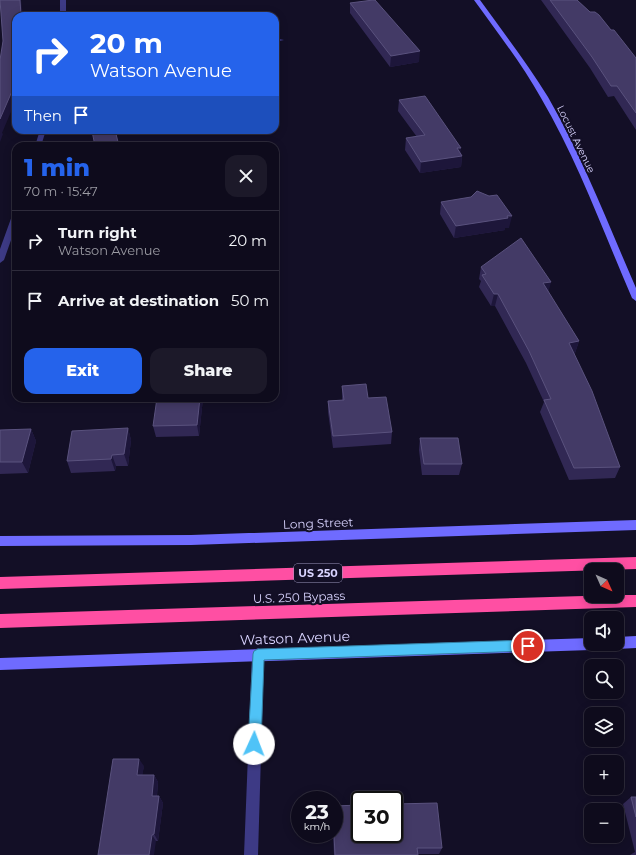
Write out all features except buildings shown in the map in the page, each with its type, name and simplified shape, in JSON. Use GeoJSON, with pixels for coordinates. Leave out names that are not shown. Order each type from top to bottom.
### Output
{"type":"FeatureCollection","features":[{"type":"Feature","properties":{"kind":"highway","name":"US 250"},"geometry":{"type":"LineString","coordinates":[[0,583],[636,563]]}},
{"type":"Feature","properties":{"kind":"highway","name":"U.S. 250 Bypass"},"geometry":{"type":"LineString","coordinates":[[0,621],[636,601]]}},
{"type":"Feature","properties":{"kind":"street"},"geometry":{"type":"LineString","coordinates":[[62,0],[63,12]]}},
{"type":"Feature","properties":{"kind":"street","name":"Locust Avenue"},"geometry":{"type":"LineString","coordinates":[[477,0],[523,62],[553,112],[577,161],[636,298]]}},
{"type":"Feature","properties":{"kind":"street"},"geometry":{"type":"LineString","coordinates":[[0,260],[12,226]]}},
{"type":"Feature","properties":{"kind":"street","name":"Long Street"},"geometry":{"type":"LineString","coordinates":[[0,541],[191,540],[636,525]]}},
{"type":"Feature","properties":{"kind":"street"},"geometry":{"type":"LineString","coordinates":[[624,643],[636,642]]}},
{"type":"Feature","properties":{"kind":"street","name":"Watson Avenue"},"geometry":{"type":"LineString","coordinates":[[0,664],[258,654],[584,644]]}},
{"type":"Feature","properties":{"kind":"street"},"geometry":{"type":"LineString","coordinates":[[251,855],[258,654]]}},
{"type":"Feature","properties":{"kind":"route"},"geometry":{"type":"LineString","coordinates":[[254,744],[258,654],[528,646]]}}]}
